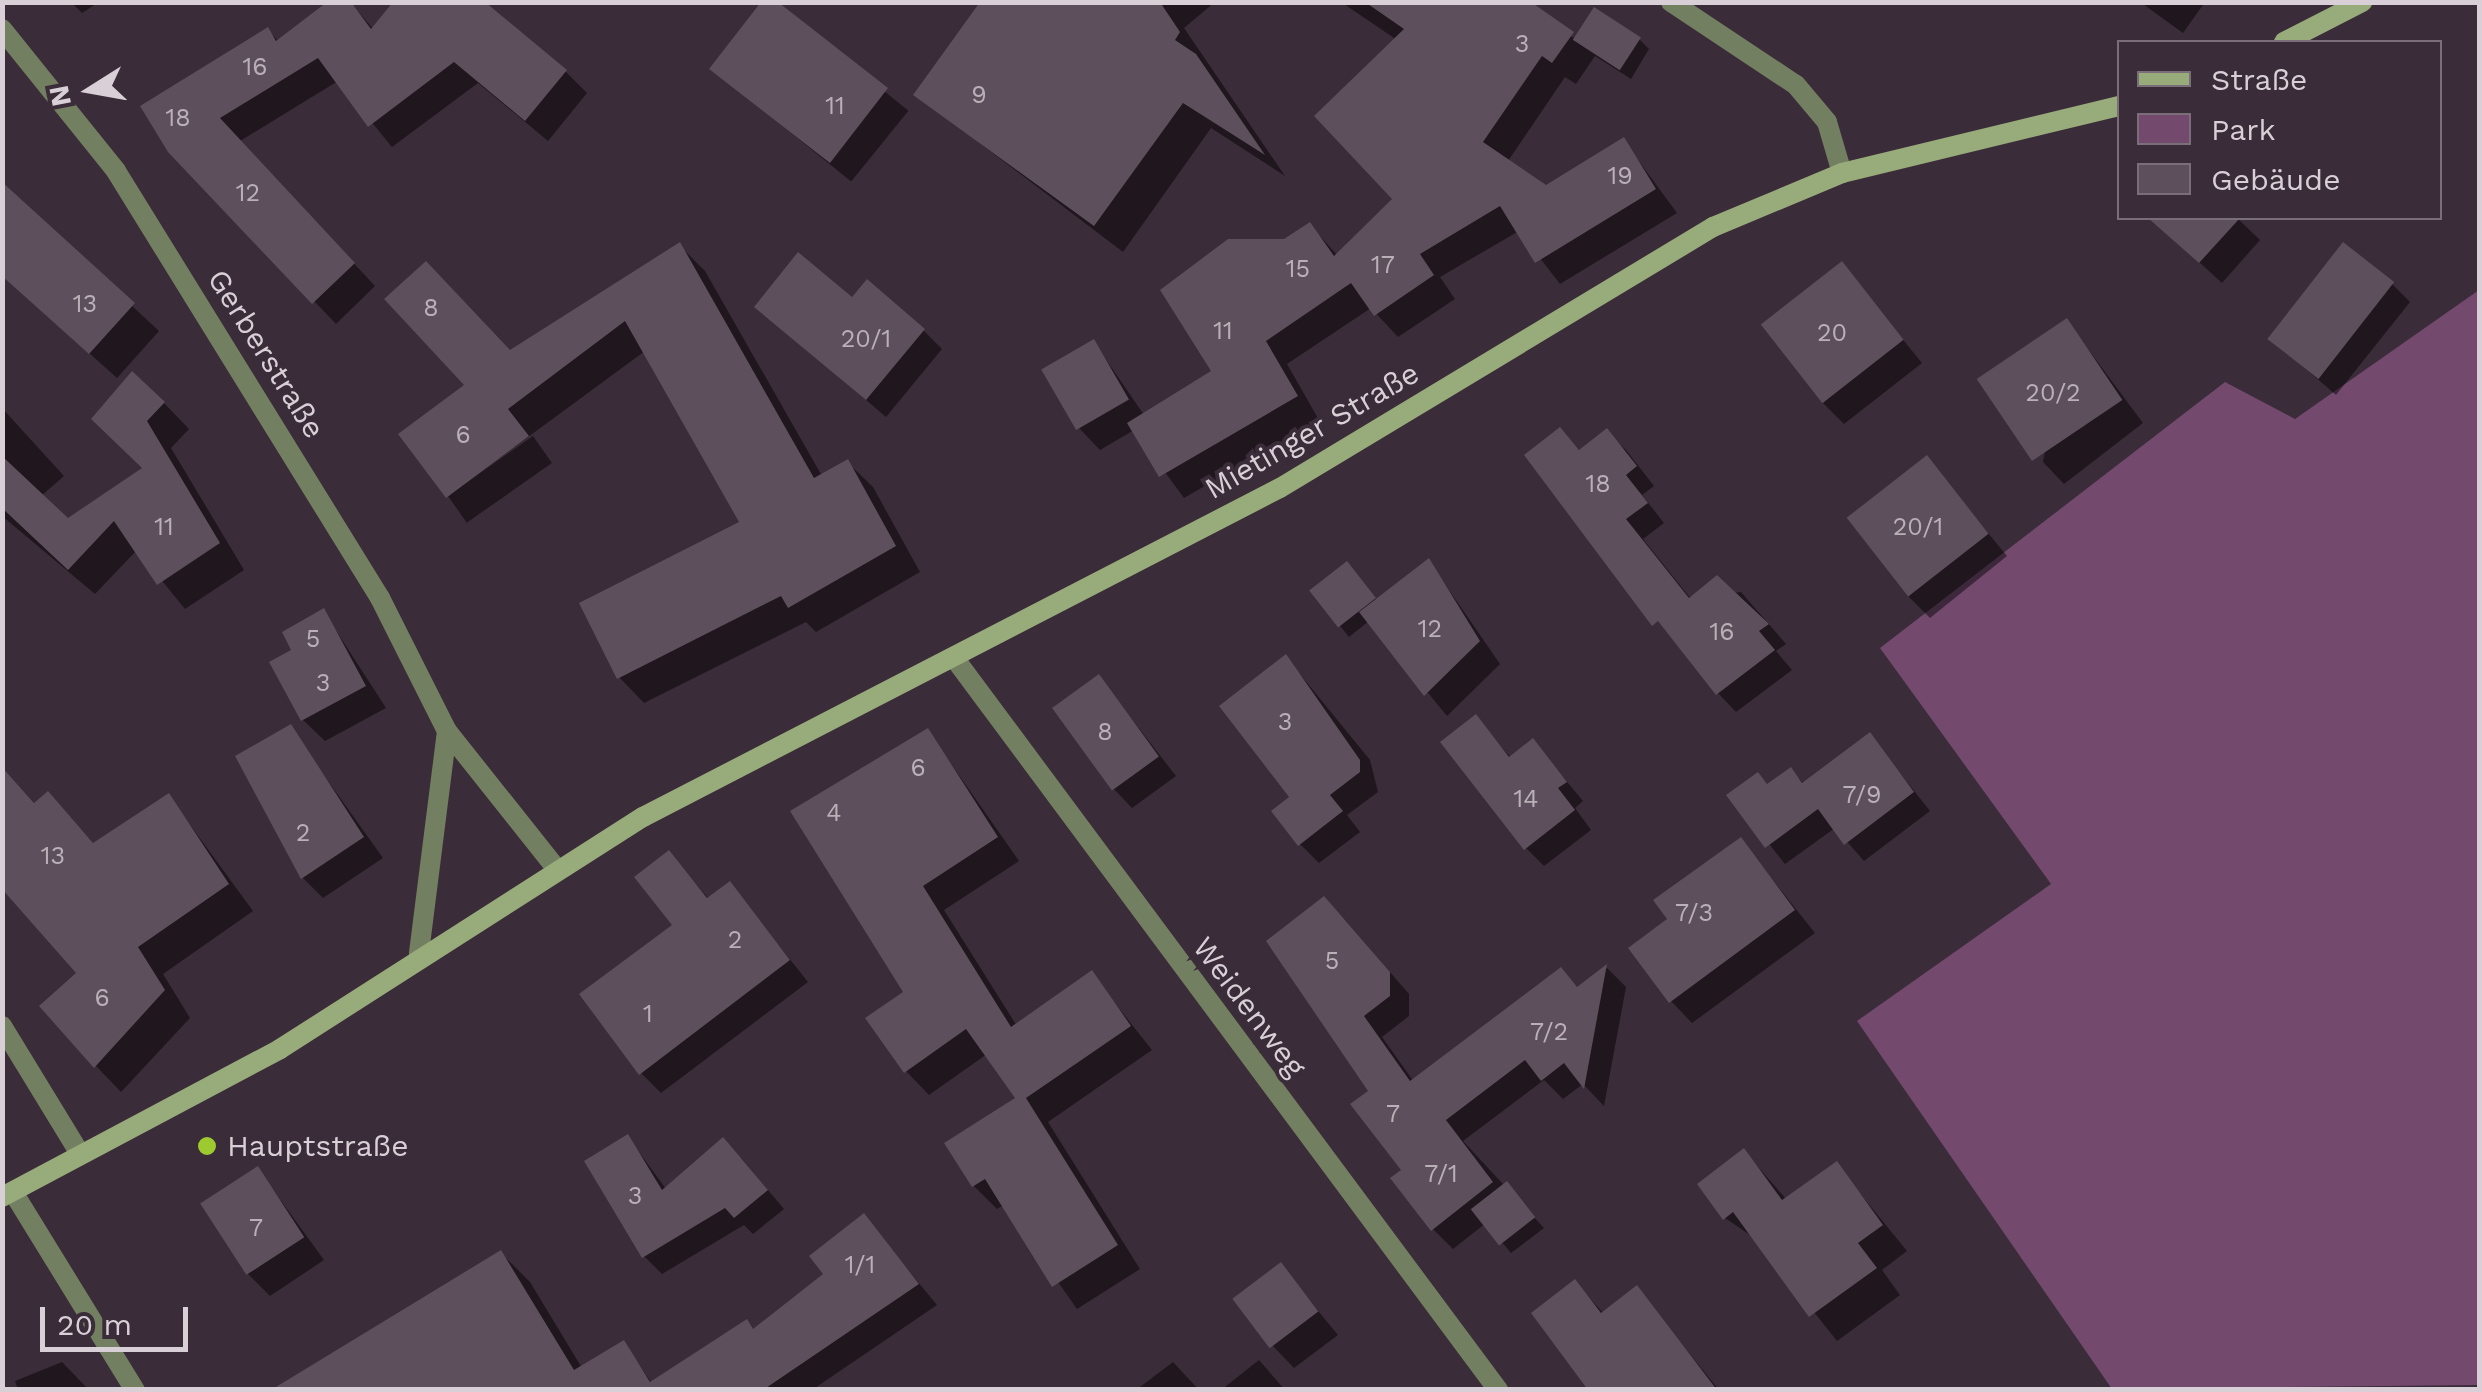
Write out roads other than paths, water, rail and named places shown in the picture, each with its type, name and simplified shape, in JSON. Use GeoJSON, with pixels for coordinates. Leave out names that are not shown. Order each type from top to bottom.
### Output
{"type":"FeatureCollection","features":[{"type":"Feature","properties":{"kind":"main road"},"geometry":{"type":"LineString","coordinates":[[2288,40],[2362,2]]}},
{"type":"Feature","properties":{"kind":"main road","name":"Mietinger Straße"},"geometry":{"type":"LineString","coordinates":[[555,867],[1280,488],[1713,228],[1842,173],[2117,107]]}},
{"type":"Feature","properties":{"kind":"main road"},"geometry":{"type":"LineString","coordinates":[[8,1195],[280,1049],[419,953],[555,867]]}},
{"type":"Feature","properties":{"kind":"street"},"geometry":{"type":"LineString","coordinates":[[1671,2],[1796,84],[1826,122],[1842,173]]}},
{"type":"Feature","properties":{"kind":"street","name":"Gerberstraße"},"geometry":{"type":"LineString","coordinates":[[2,29],[116,170],[380,598],[447,731],[555,867]]}},
{"type":"Feature","properties":{"kind":"street","name":"Weidenweg"},"geometry":{"type":"LineString","coordinates":[[955,659],[1498,1390]]}},
{"type":"Feature","properties":{"kind":"street"},"geometry":{"type":"LineString","coordinates":[[419,953],[447,731]]}},
{"type":"Feature","properties":{"kind":"street"},"geometry":{"type":"LineString","coordinates":[[2,1026],[80,1154]]}},
{"type":"Feature","properties":{"kind":"street"},"geometry":{"type":"LineString","coordinates":[[8,1195],[136,1390]]}},
{"type":"Feature","properties":{"kind":"place","name":"Hauptstraße"},"geometry":{"type":"Point","coordinates":[207,1146]}}]}
